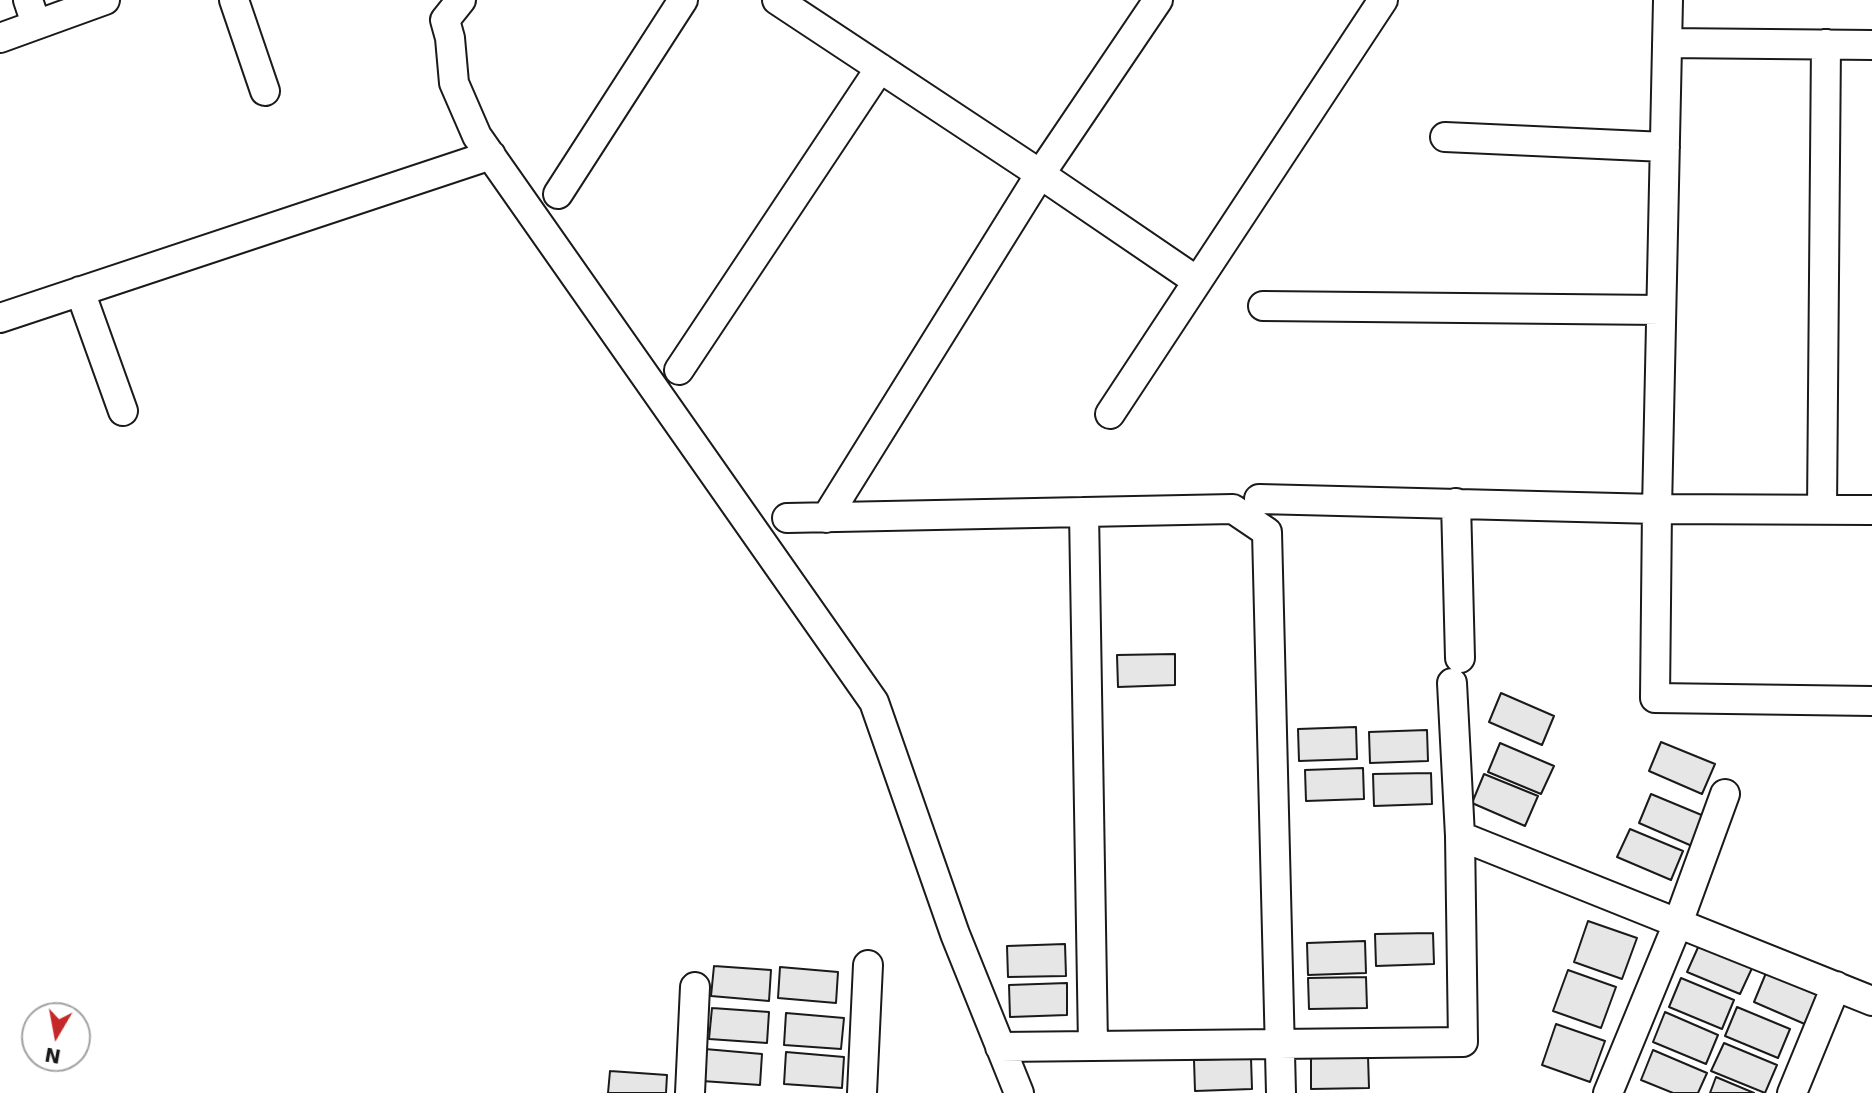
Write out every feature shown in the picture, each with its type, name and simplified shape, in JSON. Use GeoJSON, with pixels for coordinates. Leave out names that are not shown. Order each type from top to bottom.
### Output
{"type":"FeatureCollection","features":[{"type":"Feature","properties":{"kind":"street"},"geometry":{"type":"LineString","coordinates":[[0,38],[32,12],[104,0]]}},
{"type":"Feature","properties":{"kind":"street"},"geometry":{"type":"LineString","coordinates":[[234,0],[265,91]]}},
{"type":"Feature","properties":{"kind":"street"},"geometry":{"type":"LineString","coordinates":[[558,194],[683,0]]}},
{"type":"Feature","properties":{"kind":"street"},"geometry":{"type":"LineString","coordinates":[[777,0],[1040,173],[1197,282]]}},
{"type":"Feature","properties":{"kind":"street"},"geometry":{"type":"LineString","coordinates":[[826,518],[1040,173],[1158,0]]}},
{"type":"Feature","properties":{"kind":"street"},"geometry":{"type":"LineString","coordinates":[[1110,414],[1383,0]]}},
{"type":"Feature","properties":{"kind":"street"},"geometry":{"type":"LineString","coordinates":[[1668,0],[1655,698],[1872,701]]}},
{"type":"Feature","properties":{"kind":"street"},"geometry":{"type":"LineString","coordinates":[[447,7],[454,83],[477,136],[874,702],[955,934],[1019,1093]]}},
{"type":"Feature","properties":{"kind":"street"},"geometry":{"type":"LineString","coordinates":[[1667,43],[1872,45]]}},
{"type":"Feature","properties":{"kind":"street"},"geometry":{"type":"LineString","coordinates":[[1822,510],[1826,44]]}},
{"type":"Feature","properties":{"kind":"street"},"geometry":{"type":"LineString","coordinates":[[679,370],[880,68]]}},
{"type":"Feature","properties":{"kind":"street"},"geometry":{"type":"LineString","coordinates":[[1445,137],[1665,147]]}},
{"type":"Feature","properties":{"kind":"street"},"geometry":{"type":"LineString","coordinates":[[0,318],[491,155]]}},
{"type":"Feature","properties":{"kind":"street"},"geometry":{"type":"LineString","coordinates":[[80,291],[123,411]]}},
{"type":"Feature","properties":{"kind":"street"},"geometry":{"type":"LineString","coordinates":[[1262,306],[1661,310]]}},
{"type":"Feature","properties":{"kind":"street"},"geometry":{"type":"LineString","coordinates":[[1259,499],[1657,509],[1872,510]]}},
{"type":"Feature","properties":{"kind":"street"},"geometry":{"type":"LineString","coordinates":[[1000,1047],[1463,1042],[1456,670],[1456,503]]}},
{"type":"Feature","properties":{"kind":"street"},"geometry":{"type":"LineString","coordinates":[[787,519],[1233,509],[1267,532],[1282,1093]]}},
{"type":"Feature","properties":{"kind":"street"},"geometry":{"type":"LineString","coordinates":[[1083,512],[1093,1045]]}},
{"type":"Feature","properties":{"kind":"street"},"geometry":{"type":"LineString","coordinates":[[1608,1093],[1678,923],[1725,794]]}},
{"type":"Feature","properties":{"kind":"street"},"geometry":{"type":"LineString","coordinates":[[1460,836],[1872,1001]]}},
{"type":"Feature","properties":{"kind":"street"},"geometry":{"type":"LineString","coordinates":[[862,1093],[868,965]]}},
{"type":"Feature","properties":{"kind":"street"},"geometry":{"type":"LineString","coordinates":[[1792,1093],[1836,986]]}},
{"type":"Feature","properties":{"kind":"street"},"geometry":{"type":"LineString","coordinates":[[690,1093],[695,987]]}},
{"type":"Feature","properties":{"kind":"building"},"geometry":{"type":"Polygon","coordinates":[[[1175,654],[1175,685],[1118,687],[1117,655],[1175,654]]]}},
{"type":"Feature","properties":{"kind":"building"},"geometry":{"type":"Polygon","coordinates":[[[1501,693],[1554,716],[1542,745],[1489,722],[1501,693]]]}},
{"type":"Feature","properties":{"kind":"building"},"geometry":{"type":"Polygon","coordinates":[[[1356,727],[1357,759],[1299,761],[1298,729],[1356,727]]]}},
{"type":"Feature","properties":{"kind":"building"},"geometry":{"type":"Polygon","coordinates":[[[1427,730],[1428,761],[1370,763],[1369,732],[1427,730]]]}},
{"type":"Feature","properties":{"kind":"building"},"geometry":{"type":"Polygon","coordinates":[[[1661,742],[1715,764],[1702,794],[1649,771],[1661,742]]]}},
{"type":"Feature","properties":{"kind":"building"},"geometry":{"type":"Polygon","coordinates":[[[1500,743],[1554,766],[1541,794],[1488,772],[1500,743]]]}},
{"type":"Feature","properties":{"kind":"building"},"geometry":{"type":"Polygon","coordinates":[[[1363,768],[1364,799],[1306,801],[1305,770],[1363,768]]]}},
{"type":"Feature","properties":{"kind":"building"},"geometry":{"type":"Polygon","coordinates":[[[1431,773],[1432,804],[1374,806],[1373,774],[1431,773]]]}},
{"type":"Feature","properties":{"kind":"building"},"geometry":{"type":"Polygon","coordinates":[[[1484,774],[1538,796],[1525,826],[1472,803],[1484,774]]]}},
{"type":"Feature","properties":{"kind":"building"},"geometry":{"type":"Polygon","coordinates":[[[1651,794],[1704,816],[1692,846],[1639,823],[1651,794]]]}},
{"type":"Feature","properties":{"kind":"building"},"geometry":{"type":"Polygon","coordinates":[[[1630,829],[1683,851],[1671,880],[1617,857],[1630,829]]]}},
{"type":"Feature","properties":{"kind":"building"},"geometry":{"type":"Polygon","coordinates":[[[1588,921],[1637,938],[1622,979],[1574,962],[1588,921]]]}},
{"type":"Feature","properties":{"kind":"building"},"geometry":{"type":"Polygon","coordinates":[[[1433,933],[1434,964],[1376,966],[1375,934],[1433,933]]]}},
{"type":"Feature","properties":{"kind":"building"},"geometry":{"type":"Polygon","coordinates":[[[1365,941],[1366,973],[1308,975],[1307,943],[1365,941]]]}},
{"type":"Feature","properties":{"kind":"building"},"geometry":{"type":"Polygon","coordinates":[[[1700,943],[1753,966],[1740,994],[1687,972],[1700,943]]]}},
{"type":"Feature","properties":{"kind":"building"},"geometry":{"type":"Polygon","coordinates":[[[1065,944],[1066,976],[1008,977],[1007,946],[1065,944]]]}},
{"type":"Feature","properties":{"kind":"building"},"geometry":{"type":"Polygon","coordinates":[[[714,966],[771,970],[769,1001],[711,996],[714,966]]]}},
{"type":"Feature","properties":{"kind":"building"},"geometry":{"type":"Polygon","coordinates":[[[780,967],[838,972],[836,1003],[778,998],[780,967]]]}},
{"type":"Feature","properties":{"kind":"building"},"geometry":{"type":"Polygon","coordinates":[[[1568,970],[1616,987],[1601,1028],[1553,1011],[1568,970]]]}},
{"type":"Feature","properties":{"kind":"building"},"geometry":{"type":"Polygon","coordinates":[[[1766,973],[1820,996],[1807,1025],[1754,1002],[1766,973]]]}},
{"type":"Feature","properties":{"kind":"building"},"geometry":{"type":"Polygon","coordinates":[[[1366,977],[1367,1008],[1309,1009],[1308,978],[1366,977]]]}},
{"type":"Feature","properties":{"kind":"building"},"geometry":{"type":"Polygon","coordinates":[[[1681,978],[1734,1000],[1722,1029],[1669,1007],[1681,978]]]}},
{"type":"Feature","properties":{"kind":"building"},"geometry":{"type":"Polygon","coordinates":[[[1067,983],[1067,1015],[1010,1017],[1009,985],[1067,983]]]}},
{"type":"Feature","properties":{"kind":"building"},"geometry":{"type":"Polygon","coordinates":[[[1737,1007],[1790,1029],[1778,1058],[1725,1036],[1737,1007]]]}},
{"type":"Feature","properties":{"kind":"building"},"geometry":{"type":"Polygon","coordinates":[[[712,1008],[769,1012],[767,1043],[709,1039],[712,1008]]]}},
{"type":"Feature","properties":{"kind":"building"},"geometry":{"type":"Polygon","coordinates":[[[1665,1012],[1718,1035],[1706,1064],[1653,1042],[1665,1012]]]}},
{"type":"Feature","properties":{"kind":"building"},"geometry":{"type":"Polygon","coordinates":[[[786,1013],[844,1018],[841,1049],[784,1045],[786,1013]]]}},
{"type":"Feature","properties":{"kind":"building"},"geometry":{"type":"Polygon","coordinates":[[[1556,1024],[1605,1041],[1590,1082],[1542,1065],[1556,1024]]]}},
{"type":"Feature","properties":{"kind":"building"},"geometry":{"type":"Polygon","coordinates":[[[1724,1043],[1777,1065],[1765,1093],[1711,1071],[1724,1043]]]}},
{"type":"Feature","properties":{"kind":"building"},"geometry":{"type":"Polygon","coordinates":[[[705,1049],[762,1054],[760,1085],[702,1081],[705,1049]]]}},
{"type":"Feature","properties":{"kind":"building"},"geometry":{"type":"Polygon","coordinates":[[[1653,1050],[1707,1073],[1698,1093],[1673,1093],[1641,1080],[1653,1050]]]}},
{"type":"Feature","properties":{"kind":"building"},"geometry":{"type":"Polygon","coordinates":[[[786,1052],[844,1057],[842,1088],[784,1084],[786,1052]]]}},
{"type":"Feature","properties":{"kind":"building"},"geometry":{"type":"Polygon","coordinates":[[[1368,1056],[1369,1088],[1311,1089],[1311,1058],[1368,1056]]]}},
{"type":"Feature","properties":{"kind":"building"},"geometry":{"type":"Polygon","coordinates":[[[1251,1058],[1252,1089],[1195,1091],[1194,1060],[1251,1058]]]}},
{"type":"Feature","properties":{"kind":"building"},"geometry":{"type":"Polygon","coordinates":[[[610,1071],[667,1075],[666,1093],[608,1093],[610,1071]]]}},
{"type":"Feature","properties":{"kind":"building"},"geometry":{"type":"Polygon","coordinates":[[[1716,1077],[1754,1093],[1710,1093],[1716,1077]]]}}]}
